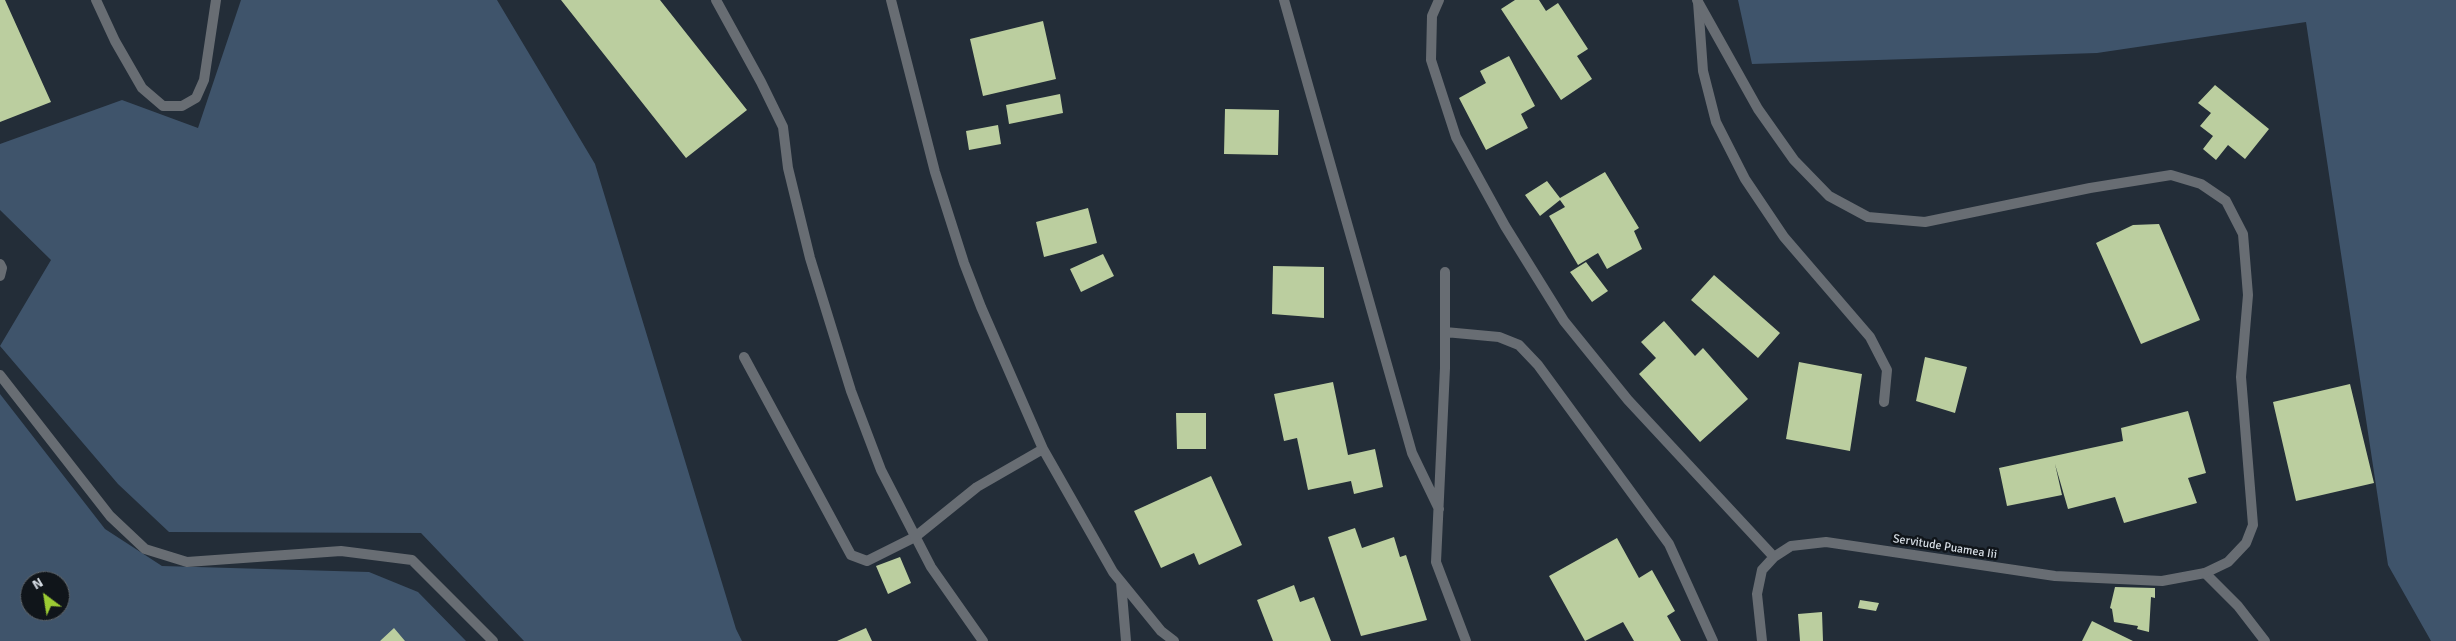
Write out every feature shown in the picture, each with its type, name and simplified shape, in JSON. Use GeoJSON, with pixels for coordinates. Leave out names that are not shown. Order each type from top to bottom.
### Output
{"type":"FeatureCollection","features":[{"type":"Feature","properties":{"kind":"street"},"geometry":{"type":"LineString","coordinates":[[96,0],[114,41],[142,88],[163,106],[182,106],[196,98],[204,80],[216,0]]}},
{"type":"Feature","properties":{"kind":"street"},"geometry":{"type":"LineString","coordinates":[[716,0],[762,82],[783,128],[788,168],[810,258],[851,391],[881,470],[931,567],[983,641]]}},
{"type":"Feature","properties":{"kind":"street"},"geometry":{"type":"LineString","coordinates":[[891,0],[935,172],[980,307],[1043,449],[1113,572],[1161,631],[1174,641]]}},
{"type":"Feature","properties":{"kind":"street"},"geometry":{"type":"LineString","coordinates":[[1284,0],[1412,453],[1439,509]]}},
{"type":"Feature","properties":{"kind":"street"},"geometry":{"type":"LineString","coordinates":[[1439,0],[1432,16],[1432,60],[1456,136],[1505,226],[1564,321],[1593,357],[1628,400],[1774,557]]}},
{"type":"Feature","properties":{"kind":"street"},"geometry":{"type":"LineString","coordinates":[[1697,1],[1703,71],[1716,122],[1745,179],[1784,237],[1870,337],[1887,370],[1884,402]]}},
{"type":"Feature","properties":{"kind":"street","name":"Servitude Puamea Iii"},"geometry":{"type":"LineString","coordinates":[[1697,1],[1758,109],[1794,160],[1829,196],[1868,217],[1925,222],[2090,188],[2170,175],[2201,184],[2226,201],[2243,234],[2248,295],[2242,377],[2253,525],[2246,543],[2228,562],[2205,573],[2162,581],[2055,576],[1826,542],[1792,546],[1774,557],[1762,570],[1757,594],[1762,641]]}},
{"type":"Feature","properties":{"kind":"street"},"geometry":{"type":"LineString","coordinates":[[0,264],[2,268],[0,276]]}},
{"type":"Feature","properties":{"kind":"street"},"geometry":{"type":"LineString","coordinates":[[1445,272],[1445,332],[1436,562],[1466,641]]}},
{"type":"Feature","properties":{"kind":"street"},"geometry":{"type":"LineString","coordinates":[[1445,332],[1499,337],[1519,345],[1538,365],[1669,544],[1713,641]]}},
{"type":"Feature","properties":{"kind":"street"},"geometry":{"type":"LineString","coordinates":[[744,357],[851,556],[867,561],[915,537],[977,488],[1043,449]]}},
{"type":"Feature","properties":{"kind":"street"},"geometry":{"type":"LineString","coordinates":[[0,374],[110,516],[145,549],[187,562],[341,551],[412,560],[493,641]]}},
{"type":"Feature","properties":{"kind":"street"},"geometry":{"type":"LineString","coordinates":[[2205,573],[2238,606],[2265,641]]}},
{"type":"Feature","properties":{"kind":"street"},"geometry":{"type":"LineString","coordinates":[[1121,582],[1126,641]]}},
{"type":"Feature","properties":{"kind":"shaded area"},"geometry":{"type":"Polygon","coordinates":[[[241,0],[497,0],[595,164],[736,629],[742,641],[524,641],[421,533],[169,532],[118,484],[0,346],[51,260],[0,210],[0,144],[122,100],[198,128],[241,0]]]}},
{"type":"Feature","properties":{"kind":"shaded area"},"geometry":{"type":"Polygon","coordinates":[[[1738,0],[2456,0],[2456,641],[2431,641],[2388,565],[2306,22],[2097,53],[1752,64],[1738,0]]]}},
{"type":"Feature","properties":{"kind":"shaded area"},"geometry":{"type":"Polygon","coordinates":[[[0,394],[105,529],[162,566],[369,572],[418,592],[466,641],[0,641],[0,394]]]}},
{"type":"Feature","properties":{"kind":"building"},"geometry":{"type":"Polygon","coordinates":[[[0,0],[5,0],[51,102],[0,122],[0,0]]]}},
{"type":"Feature","properties":{"kind":"building"},"geometry":{"type":"Polygon","coordinates":[[[561,0],[660,0],[747,110],[686,158],[561,0]]]}},
{"type":"Feature","properties":{"kind":"building"},"geometry":{"type":"Polygon","coordinates":[[[1515,0],[1539,0],[1546,11],[1558,3],[1588,49],[1577,56],[1592,79],[1561,100],[1501,9],[1515,0]]]}},
{"type":"Feature","properties":{"kind":"building"},"geometry":{"type":"Polygon","coordinates":[[[1043,21],[1056,79],[983,96],[970,39],[1043,21]]]}},
{"type":"Feature","properties":{"kind":"building"},"geometry":{"type":"Polygon","coordinates":[[[1509,56],[1535,106],[1521,114],[1528,128],[1486,150],[1459,98],[1486,83],[1480,71],[1509,56]]]}},
{"type":"Feature","properties":{"kind":"building"},"geometry":{"type":"Polygon","coordinates":[[[2215,85],[2269,129],[2245,159],[2228,145],[2216,160],[2203,149],[2213,136],[2200,126],[2211,113],[2198,103],[2215,85]]]}},
{"type":"Feature","properties":{"kind":"building"},"geometry":{"type":"Polygon","coordinates":[[[1060,94],[1063,113],[1009,124],[1006,105],[1060,94]]]}},
{"type":"Feature","properties":{"kind":"building"},"geometry":{"type":"Polygon","coordinates":[[[1225,109],[1279,110],[1278,155],[1224,154],[1225,109]]]}},
{"type":"Feature","properties":{"kind":"building"},"geometry":{"type":"Polygon","coordinates":[[[998,125],[1001,144],[969,150],[966,131],[998,125]]]}},
{"type":"Feature","properties":{"kind":"building"},"geometry":{"type":"Polygon","coordinates":[[[1605,172],[1639,228],[1634,231],[1642,249],[1607,269],[1598,253],[1578,265],[1549,216],[1565,207],[1560,200],[1540,216],[1525,195],[1547,181],[1560,198],[1605,172]]]}},
{"type":"Feature","properties":{"kind":"building"},"geometry":{"type":"Polygon","coordinates":[[[1088,208],[1097,243],[1044,257],[1036,222],[1088,208]]]}},
{"type":"Feature","properties":{"kind":"building"},"geometry":{"type":"Polygon","coordinates":[[[2159,224],[2200,320],[2141,344],[2096,243],[2133,225],[2159,224]]]}},
{"type":"Feature","properties":{"kind":"building"},"geometry":{"type":"Polygon","coordinates":[[[1103,254],[1114,276],[1081,292],[1070,269],[1103,254]]]}},
{"type":"Feature","properties":{"kind":"building"},"geometry":{"type":"Polygon","coordinates":[[[1586,262],[1608,291],[1592,302],[1570,272],[1586,262]]]}},
{"type":"Feature","properties":{"kind":"building"},"geometry":{"type":"Polygon","coordinates":[[[1273,266],[1324,267],[1324,318],[1272,314],[1273,266]]]}},
{"type":"Feature","properties":{"kind":"building"},"geometry":{"type":"Polygon","coordinates":[[[1714,275],[1780,333],[1758,358],[1691,300],[1714,275]]]}},
{"type":"Feature","properties":{"kind":"building"},"geometry":{"type":"Polygon","coordinates":[[[1664,321],[1695,356],[1703,348],[1748,399],[1700,442],[1639,374],[1656,358],[1641,342],[1664,321]]]}},
{"type":"Feature","properties":{"kind":"building"},"geometry":{"type":"Polygon","coordinates":[[[1925,357],[1967,367],[1955,413],[1916,401],[1925,357]]]}},
{"type":"Feature","properties":{"kind":"building"},"geometry":{"type":"Polygon","coordinates":[[[1799,362],[1862,374],[1850,451],[1786,439],[1799,362]]]}},
{"type":"Feature","properties":{"kind":"building"},"geometry":{"type":"Polygon","coordinates":[[[1333,382],[1348,455],[1375,449],[1383,487],[1354,494],[1351,481],[1308,490],[1297,438],[1284,441],[1274,394],[1333,382]]]}},
{"type":"Feature","properties":{"kind":"building"},"geometry":{"type":"Polygon","coordinates":[[[2350,384],[2374,483],[2296,501],[2273,402],[2350,384]]]}},
{"type":"Feature","properties":{"kind":"building"},"geometry":{"type":"Polygon","coordinates":[[[2188,411],[2206,473],[2188,478],[2197,503],[2124,523],[2115,497],[2068,509],[2055,464],[2062,495],[2007,506],[1999,468],[2123,441],[2121,428],[2188,411]]]}},
{"type":"Feature","properties":{"kind":"building"},"geometry":{"type":"Polygon","coordinates":[[[1176,413],[1206,413],[1206,449],[1177,449],[1176,413]]]}},
{"type":"Feature","properties":{"kind":"building"},"geometry":{"type":"Polygon","coordinates":[[[1211,476],[1242,545],[1199,565],[1194,553],[1161,568],[1134,511],[1211,476]]]}},
{"type":"Feature","properties":{"kind":"building"},"geometry":{"type":"Polygon","coordinates":[[[1355,528],[1362,548],[1394,537],[1400,557],[1406,555],[1427,620],[1361,636],[1328,537],[1355,528]]]}},
{"type":"Feature","properties":{"kind":"building"},"geometry":{"type":"Polygon","coordinates":[[[1617,538],[1639,578],[1652,570],[1675,611],[1667,616],[1681,641],[1634,641],[1623,622],[1585,641],[1549,576],[1617,538]]]}},
{"type":"Feature","properties":{"kind":"building"},"geometry":{"type":"Polygon","coordinates":[[[900,557],[911,583],[888,594],[876,566],[900,557]]]}},
{"type":"Feature","properties":{"kind":"building"},"geometry":{"type":"Polygon","coordinates":[[[1294,585],[1300,602],[1314,597],[1331,641],[1273,641],[1257,600],[1294,585]]]}},
{"type":"Feature","properties":{"kind":"building"},"geometry":{"type":"Polygon","coordinates":[[[2115,587],[2155,588],[2155,598],[2151,597],[2149,632],[2137,629],[2138,626],[2114,622],[2112,609],[2110,608],[2115,587]]]}},
{"type":"Feature","properties":{"kind":"building"},"geometry":{"type":"Polygon","coordinates":[[[1860,600],[1879,603],[1876,611],[1858,608],[1860,600]]]}},
{"type":"Feature","properties":{"kind":"building"},"geometry":{"type":"Polygon","coordinates":[[[1822,612],[1823,641],[1800,641],[1798,614],[1822,612]]]}},
{"type":"Feature","properties":{"kind":"building"},"geometry":{"type":"Polygon","coordinates":[[[2092,621],[2133,641],[2082,641],[2092,621]]]}},
{"type":"Feature","properties":{"kind":"building"},"geometry":{"type":"Polygon","coordinates":[[[394,628],[405,641],[380,641],[394,628]]]}},
{"type":"Feature","properties":{"kind":"building"},"geometry":{"type":"Polygon","coordinates":[[[866,628],[872,641],[837,641],[866,628]]]}}]}
